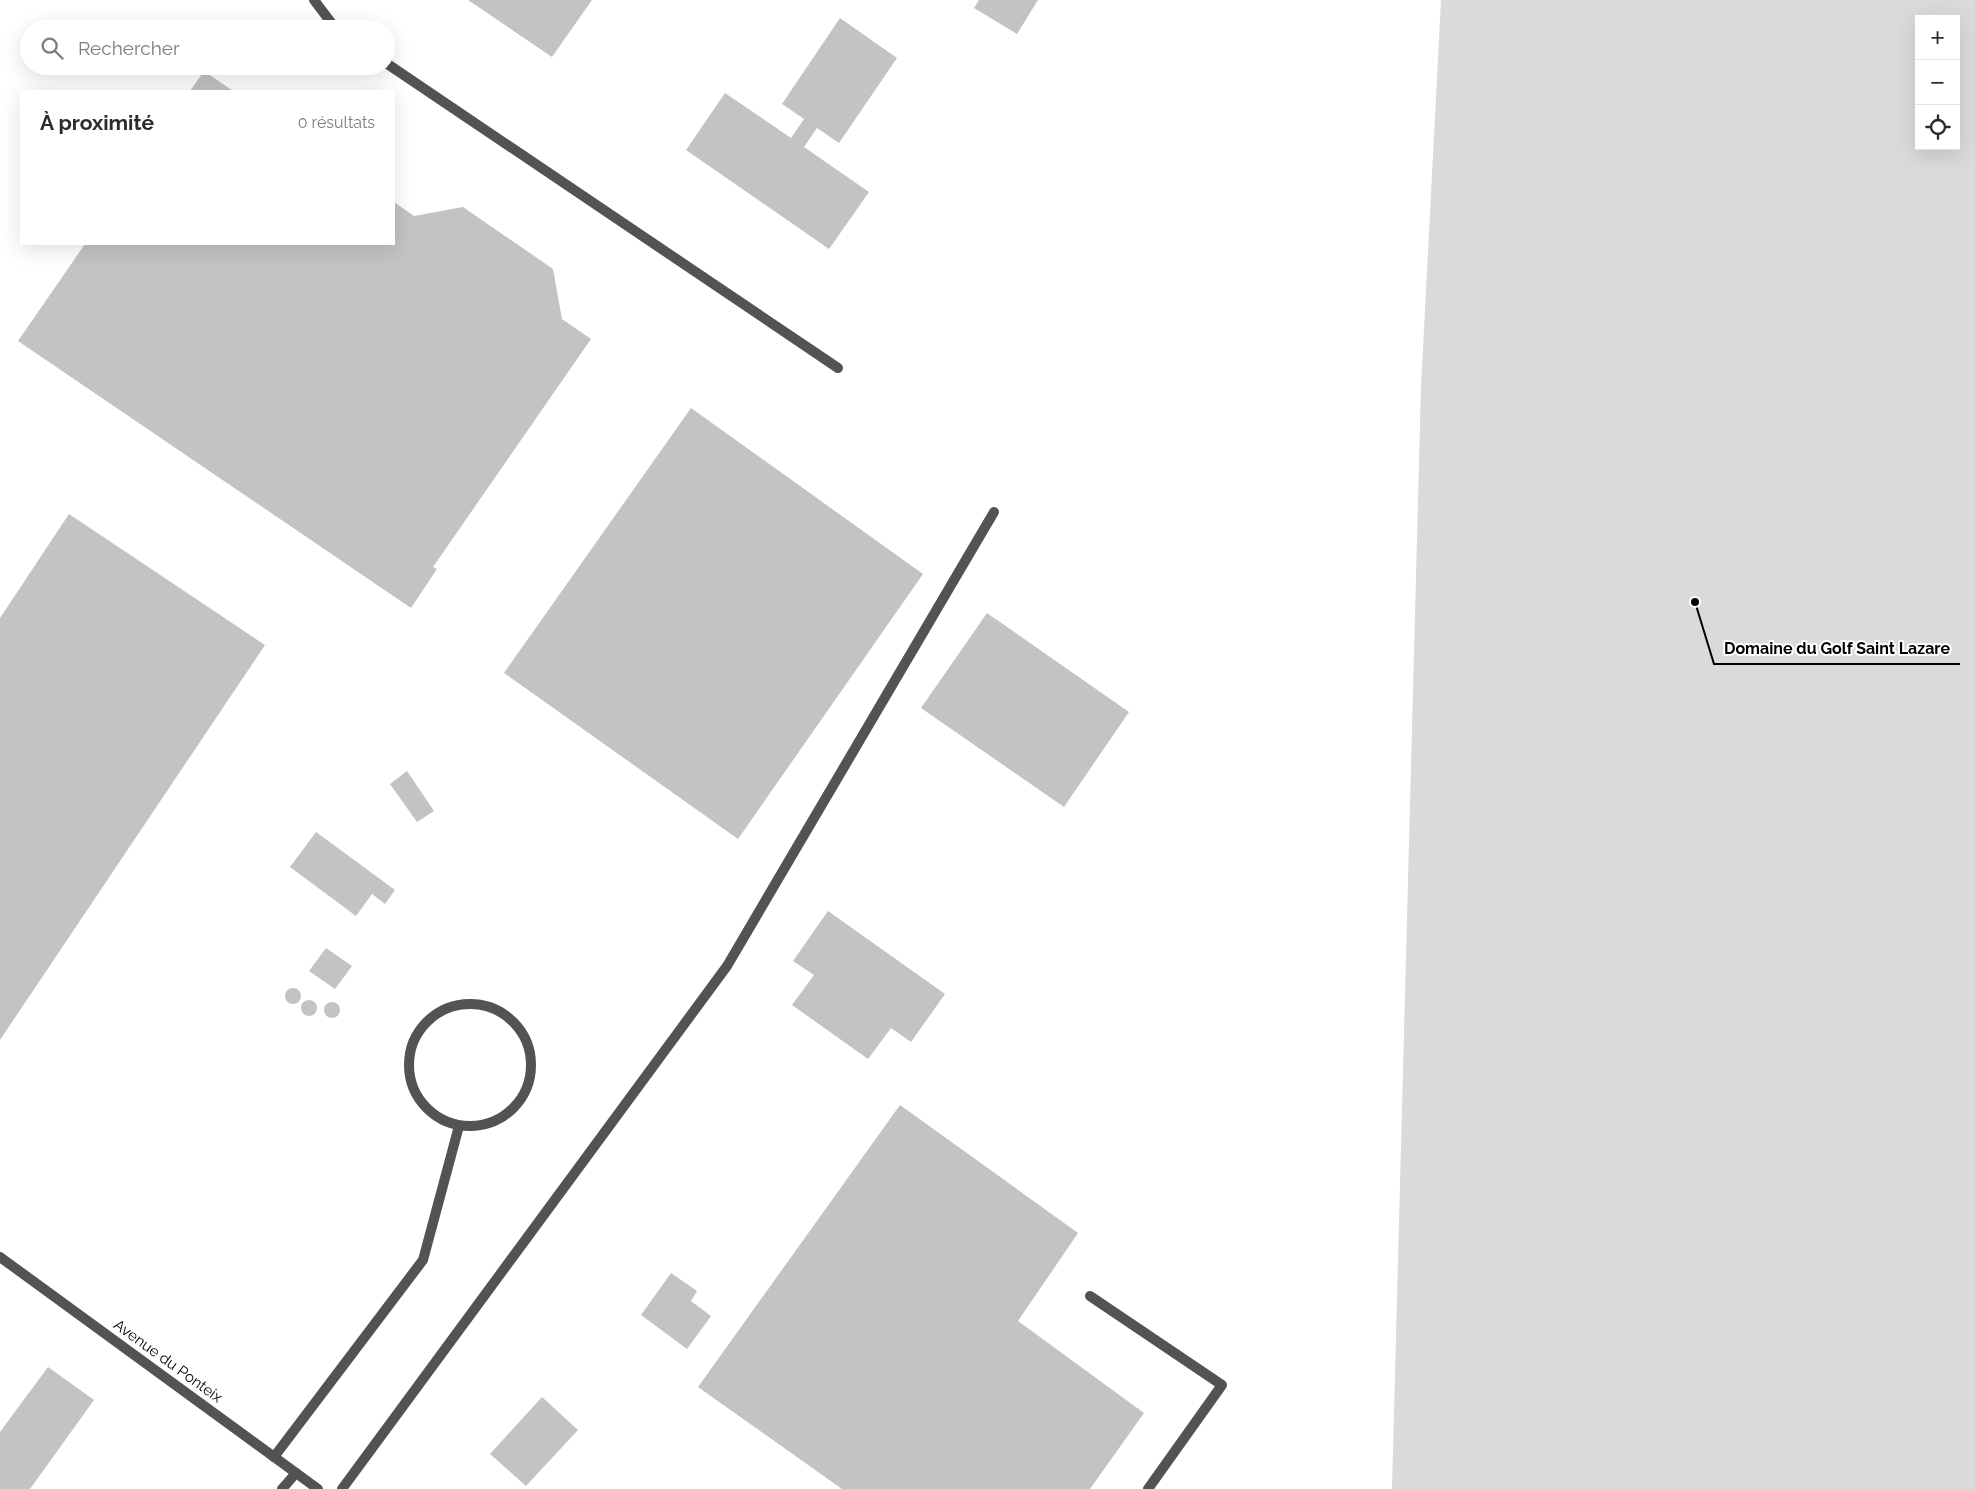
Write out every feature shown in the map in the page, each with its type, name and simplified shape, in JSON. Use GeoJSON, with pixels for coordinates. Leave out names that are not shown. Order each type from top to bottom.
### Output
{"type":"FeatureCollection","features":[{"type":"Feature","properties":{"kind":"street"},"geometry":{"type":"LineString","coordinates":[[314,0],[329,20]]}},
{"type":"Feature","properties":{"kind":"street"},"geometry":{"type":"LineString","coordinates":[[395,69],[838,368]]}},
{"type":"Feature","properties":{"kind":"street"},"geometry":{"type":"LineString","coordinates":[[342,1489],[727,966],[994,512]]}},
{"type":"Feature","properties":{"kind":"street"},"geometry":{"type":"LineString","coordinates":[[476,1004],[496,1010],[512,1021],[524,1037],[531,1055],[531,1075],[524,1094],[513,1110],[497,1121],[478,1127],[459,1126],[439,1119],[423,1106],[412,1087],[409,1067],[411,1046],[421,1028],[436,1014],[455,1006],[476,1004]]}},
{"type":"Feature","properties":{"kind":"street"},"geometry":{"type":"LineString","coordinates":[[274,1457],[423,1260],[459,1126]]}},
{"type":"Feature","properties":{"kind":"street","name":"Avenue du Ponteix"},"geometry":{"type":"LineString","coordinates":[[0,1257],[318,1489]]}},
{"type":"Feature","properties":{"kind":"street"},"geometry":{"type":"LineString","coordinates":[[1090,1296],[1222,1385],[1148,1489]]}},
{"type":"Feature","properties":{"kind":"street"},"geometry":{"type":"LineString","coordinates":[[282,1489],[296,1473]]}},
{"type":"Feature","properties":{"kind":"shaded area"},"geometry":{"type":"Polygon","coordinates":[[[1441,0],[1975,0],[1975,1489],[1392,1489],[1421,387],[1441,0]]]}},
{"type":"Feature","properties":{"kind":"building"},"geometry":{"type":"Polygon","coordinates":[[[468,0],[592,0],[552,57],[468,0]]]}},
{"type":"Feature","properties":{"kind":"building"},"geometry":{"type":"Polygon","coordinates":[[[979,0],[1038,0],[1017,34],[974,8],[979,0]]]}},
{"type":"Feature","properties":{"kind":"building"},"geometry":{"type":"Polygon","coordinates":[[[840,18],[897,58],[839,143],[817,128],[804,147],[869,192],[829,249],[686,150],[725,93],[791,138],[804,119],[782,104],[840,18]]]}},
{"type":"Feature","properties":{"kind":"building"},"geometry":{"type":"Polygon","coordinates":[[[201,75],[210,75],[232,90],[191,90],[201,75]]]}},
{"type":"Feature","properties":{"kind":"building"},"geometry":{"type":"Polygon","coordinates":[[[395,203],[414,216],[463,207],[553,269],[562,319],[591,339],[433,567],[437,569],[411,608],[18,341],[84,245],[395,245],[395,203]]]}},
{"type":"Feature","properties":{"kind":"building"},"geometry":{"type":"Polygon","coordinates":[[[691,408],[923,574],[738,839],[504,673],[691,408]]]}},
{"type":"Feature","properties":{"kind":"building"},"geometry":{"type":"Polygon","coordinates":[[[69,514],[265,645],[0,1040],[0,618],[69,514]]]}},
{"type":"Feature","properties":{"kind":"building"},"geometry":{"type":"Polygon","coordinates":[[[987,613],[1129,712],[1064,807],[921,708],[987,613]]]}},
{"type":"Feature","properties":{"kind":"building"},"geometry":{"type":"Polygon","coordinates":[[[407,771],[434,811],[417,822],[390,784],[407,771]]]}},
{"type":"Feature","properties":{"kind":"building"},"geometry":{"type":"Polygon","coordinates":[[[316,832],[395,890],[385,904],[372,894],[356,916],[290,867],[316,832]]]}},
{"type":"Feature","properties":{"kind":"building"},"geometry":{"type":"Polygon","coordinates":[[[828,911],[945,994],[911,1042],[891,1028],[868,1059],[792,1005],[814,975],[793,961],[828,911]]]}},
{"type":"Feature","properties":{"kind":"building"},"geometry":{"type":"Polygon","coordinates":[[[326,948],[352,966],[335,989],[309,971],[326,948]]]}},
{"type":"Feature","properties":{"kind":"building"},"geometry":{"type":"Polygon","coordinates":[[[290,988],[296,988],[301,993],[299,1002],[290,1004],[285,999],[285,993],[290,988]]]}},
{"type":"Feature","properties":{"kind":"building"},"geometry":{"type":"Polygon","coordinates":[[[306,1000],[312,1000],[317,1005],[315,1014],[306,1016],[301,1011],[301,1005],[306,1000]]]}},
{"type":"Feature","properties":{"kind":"building"},"geometry":{"type":"Polygon","coordinates":[[[329,1002],[335,1002],[340,1007],[338,1016],[329,1018],[324,1013],[324,1007],[329,1002]]]}},
{"type":"Feature","properties":{"kind":"building"},"geometry":{"type":"Polygon","coordinates":[[[900,1105],[1078,1233],[1018,1321],[1144,1413],[1090,1489],[842,1489],[698,1387],[900,1105]]]}},
{"type":"Feature","properties":{"kind":"building"},"geometry":{"type":"Polygon","coordinates":[[[671,1273],[697,1291],[691,1301],[711,1316],[687,1349],[641,1315],[671,1273]]]}},
{"type":"Feature","properties":{"kind":"building"},"geometry":{"type":"Polygon","coordinates":[[[48,1367],[94,1400],[30,1489],[0,1489],[0,1432],[48,1367]]]}},
{"type":"Feature","properties":{"kind":"building"},"geometry":{"type":"Polygon","coordinates":[[[542,1397],[578,1430],[526,1486],[490,1454],[542,1397]]]}},
{"type":"Feature","properties":{"kind":"place","name":"Domaine du Golf Saint Lazare"},"geometry":{"type":"Point","coordinates":[1695,602]}}]}
